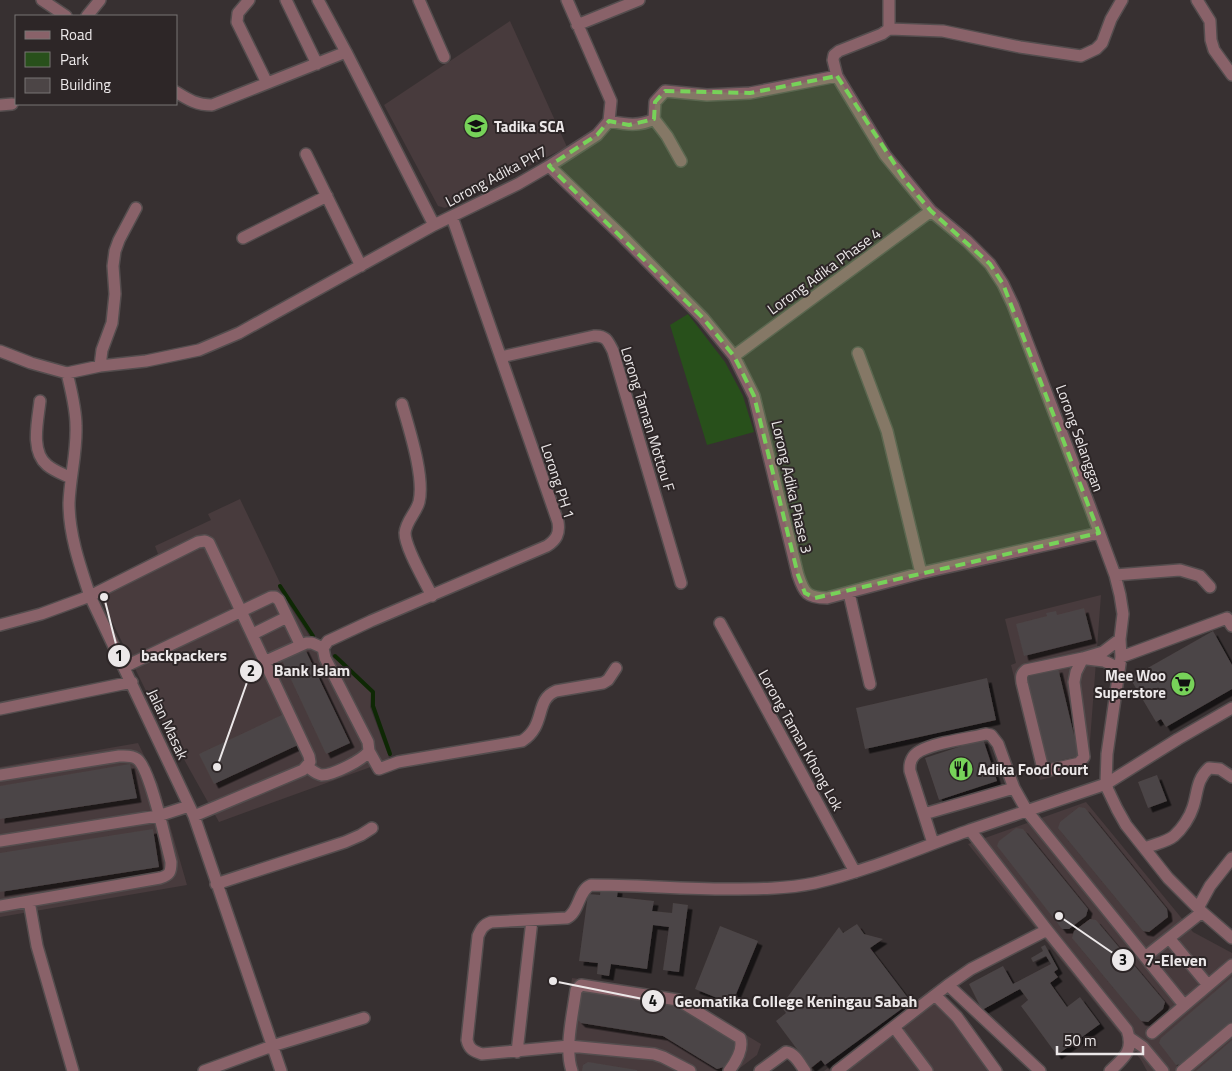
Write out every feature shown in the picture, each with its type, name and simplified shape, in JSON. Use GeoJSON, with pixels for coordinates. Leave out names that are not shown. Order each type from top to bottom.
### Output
{"type":"FeatureCollection","features":[{"type":"Feature","properties":{"kind":"street"},"geometry":{"type":"LineString","coordinates":[[42,0],[64,15]]}},
{"type":"Feature","properties":{"kind":"street"},"geometry":{"type":"LineString","coordinates":[[88,15],[100,0]]}},
{"type":"Feature","properties":{"kind":"street"},"geometry":{"type":"LineString","coordinates":[[249,0],[238,13],[237,22],[267,83]]}},
{"type":"Feature","properties":{"kind":"street"},"geometry":{"type":"LineString","coordinates":[[286,0],[317,64]]}},
{"type":"Feature","properties":{"kind":"street"},"geometry":{"type":"LineString","coordinates":[[318,0],[434,225]]}},
{"type":"Feature","properties":{"kind":"street"},"geometry":{"type":"LineString","coordinates":[[419,0],[444,57]]}},
{"type":"Feature","properties":{"kind":"street"},"geometry":{"type":"LineString","coordinates":[[567,0],[611,101],[609,121],[629,125],[645,124],[654,119]]}},
{"type":"Feature","properties":{"kind":"street"},"geometry":{"type":"LineString","coordinates":[[577,25],[639,0]]}},
{"type":"Feature","properties":{"kind":"street"},"geometry":{"type":"LineString","coordinates":[[889,0],[889,29]]}},
{"type":"Feature","properties":{"kind":"street"},"geometry":{"type":"LineString","coordinates":[[681,161],[667,136],[654,119],[655,102],[665,91],[707,95],[750,93],[837,76],[833,60],[834,55],[839,51],[882,34],[889,29],[943,31],[1020,47],[1081,56],[1096,49],[1102,43],[1111,19],[1122,0]]}},
{"type":"Feature","properties":{"kind":"street"},"geometry":{"type":"LineString","coordinates":[[1197,0],[1210,21],[1211,40],[1214,50],[1232,75]]}},
{"type":"Feature","properties":{"kind":"street"},"geometry":{"type":"LineString","coordinates":[[178,93],[194,103],[212,105],[346,52]]}},
{"type":"Feature","properties":{"kind":"street","name":"Lorong Selanggan"},"geometry":{"type":"LineString","coordinates":[[837,76],[885,155],[931,211],[967,241],[990,264],[1014,305],[1115,575],[1120,595],[1123,614],[1120,663],[1107,754],[1106,784],[1126,825],[1168,878],[1232,938]]}},
{"type":"Feature","properties":{"kind":"street"},"geometry":{"type":"LineString","coordinates":[[0,105],[12,104]]}},
{"type":"Feature","properties":{"kind":"street","name":"Lorong Adika PH7"},"geometry":{"type":"LineString","coordinates":[[67,373],[100,366],[146,361],[199,350],[239,333],[434,225],[549,166],[597,135],[609,121]]}},
{"type":"Feature","properties":{"kind":"street"},"geometry":{"type":"LineString","coordinates":[[306,154],[361,266]]}},
{"type":"Feature","properties":{"kind":"street","name":"Lorong Adika Phase 3"},"geometry":{"type":"LineString","coordinates":[[549,166],[703,318],[734,356],[754,396],[802,586],[806,593],[815,598],[827,598],[921,573],[1098,533]]}},
{"type":"Feature","properties":{"kind":"street"},"geometry":{"type":"LineString","coordinates":[[243,238],[327,196]]}},
{"type":"Feature","properties":{"kind":"street"},"geometry":{"type":"LineString","coordinates":[[100,366],[102,350],[112,323],[115,294],[113,266],[116,251],[119,240],[136,208]]}},
{"type":"Feature","properties":{"kind":"street","name":"Lorong Adika Phase 4"},"geometry":{"type":"LineString","coordinates":[[734,356],[931,211]]}},
{"type":"Feature","properties":{"kind":"street","name":"Lorong PH 1"},"geometry":{"type":"LineString","coordinates":[[323,648],[328,642],[345,633],[547,546],[555,540],[558,532],[558,522],[452,217]]}},
{"type":"Feature","properties":{"kind":"street","name":"Lorong Taman Mottou F"},"geometry":{"type":"LineString","coordinates":[[501,357],[594,336],[605,337],[613,351],[681,583]]}},
{"type":"Feature","properties":{"kind":"street"},"geometry":{"type":"LineString","coordinates":[[0,351],[30,363],[67,373]]}},
{"type":"Feature","properties":{"kind":"street"},"geometry":{"type":"LineString","coordinates":[[858,353],[887,431],[921,573]]}},
{"type":"Feature","properties":{"kind":"street","name":"Jalan Masak"},"geometry":{"type":"LineString","coordinates":[[67,373],[74,403],[76,426],[69,504],[73,542],[78,560],[90,596],[191,811],[281,1071]]}},
{"type":"Feature","properties":{"kind":"street"},"geometry":{"type":"LineString","coordinates":[[40,401],[38,454],[46,464],[71,478]]}},
{"type":"Feature","properties":{"kind":"street"},"geometry":{"type":"LineString","coordinates":[[402,404],[415,457],[420,491],[419,502],[409,521],[405,534],[408,545],[432,596]]}},
{"type":"Feature","properties":{"kind":"street"},"geometry":{"type":"LineString","coordinates":[[0,625],[41,614],[90,596],[198,542],[205,541],[211,546],[310,756],[308,767],[303,770],[191,811],[0,841]]}},
{"type":"Feature","properties":{"kind":"street"},"geometry":{"type":"LineString","coordinates":[[1115,575],[1180,570],[1200,576],[1210,587]]}},
{"type":"Feature","properties":{"kind":"street"},"geometry":{"type":"LineString","coordinates":[[849,593],[870,684]]}},
{"type":"Feature","properties":{"kind":"street"},"geometry":{"type":"LineString","coordinates":[[124,667],[242,610],[275,597],[279,600],[300,644]]}},
{"type":"Feature","properties":{"kind":"street"},"geometry":{"type":"LineString","coordinates":[[253,634],[287,617]]}},
{"type":"Feature","properties":{"kind":"street"},"geometry":{"type":"LineString","coordinates":[[1083,658],[1120,663],[1227,618],[1232,626]]}},
{"type":"Feature","properties":{"kind":"street","name":"Lorong Taman Khong Lok"},"geometry":{"type":"LineString","coordinates":[[720,623],[855,872]]}},
{"type":"Feature","properties":{"kind":"street"},"geometry":{"type":"LineString","coordinates":[[1083,658],[1076,672],[1074,682],[1084,757],[1080,763],[1048,770],[1042,765],[1021,677],[1026,670],[1103,652],[1120,639]]}},
{"type":"Feature","properties":{"kind":"street"},"geometry":{"type":"LineString","coordinates":[[266,661],[300,644],[312,643],[323,648],[326,658],[368,742],[369,751],[379,769],[398,762],[522,741],[533,732],[540,718],[542,706],[550,694],[556,691],[603,683],[608,680],[616,668]]}},
{"type":"Feature","properties":{"kind":"street"},"geometry":{"type":"LineString","coordinates":[[0,709],[132,682]]}},
{"type":"Feature","properties":{"kind":"street"},"geometry":{"type":"LineString","coordinates":[[684,1070],[654,1054],[632,1051],[569,1046],[482,1054],[468,1047],[467,1040],[478,936],[481,928],[491,922],[570,917],[585,888],[591,884],[655,888],[767,889],[814,883],[855,872],[970,830],[1106,784],[1178,738],[1232,708]]}},
{"type":"Feature","properties":{"kind":"street"},"geometry":{"type":"LineString","coordinates":[[933,843],[910,766],[913,757],[919,752],[934,746],[986,734],[991,735],[998,744],[1014,788],[1026,811],[1184,1005]]}},
{"type":"Feature","properties":{"kind":"street"},"geometry":{"type":"LineString","coordinates":[[308,767],[321,775],[328,774],[362,759],[369,751]]}},
{"type":"Feature","properties":{"kind":"street"},"geometry":{"type":"LineString","coordinates":[[0,776],[119,756],[131,756],[139,760],[146,773],[171,862],[171,871],[168,875],[0,906]]}},
{"type":"Feature","properties":{"kind":"street"},"geometry":{"type":"LineString","coordinates":[[1146,848],[1173,836],[1186,821],[1193,806],[1197,785],[1202,774],[1209,768],[1220,769],[1232,777]]}},
{"type":"Feature","properties":{"kind":"street"},"geometry":{"type":"LineString","coordinates":[[924,814],[1014,788]]}},
{"type":"Feature","properties":{"kind":"street"},"geometry":{"type":"LineString","coordinates":[[216,884],[345,842],[372,828]]}},
{"type":"Feature","properties":{"kind":"street"},"geometry":{"type":"LineString","coordinates":[[970,830],[1047,930],[1128,1030],[1130,1047],[1125,1056],[1110,1071]]}},
{"type":"Feature","properties":{"kind":"street"},"geometry":{"type":"LineString","coordinates":[[1145,957],[1200,910],[1210,886],[1232,858]]}},
{"type":"Feature","properties":{"kind":"street"},"geometry":{"type":"LineString","coordinates":[[29,901],[37,946],[72,1071]]}},
{"type":"Feature","properties":{"kind":"street"},"geometry":{"type":"LineString","coordinates":[[518,1052],[532,920]]}},
{"type":"Feature","properties":{"kind":"street"},"geometry":{"type":"LineString","coordinates":[[837,1071],[851,1067],[894,1026],[971,969],[1047,930]]}},
{"type":"Feature","properties":{"kind":"street"},"geometry":{"type":"LineString","coordinates":[[1169,938],[1208,985]]}},
{"type":"Feature","properties":{"kind":"street"},"geometry":{"type":"LineString","coordinates":[[1152,1033],[1232,965]]}},
{"type":"Feature","properties":{"kind":"street"},"geometry":{"type":"LineString","coordinates":[[572,1071],[569,1046],[576,990],[581,985],[675,1000],[740,1038],[741,1048],[729,1071]]}},
{"type":"Feature","properties":{"kind":"street"},"geometry":{"type":"LineString","coordinates":[[948,985],[1040,1071]]}},
{"type":"Feature","properties":{"kind":"street"},"geometry":{"type":"LineString","coordinates":[[935,995],[956,1017],[996,1071]]}},
{"type":"Feature","properties":{"kind":"street"},"geometry":{"type":"LineString","coordinates":[[204,1071],[272,1046],[364,1018]]}},
{"type":"Feature","properties":{"kind":"street"},"geometry":{"type":"LineString","coordinates":[[894,1026],[926,1071]]}},
{"type":"Feature","properties":{"kind":"street"},"geometry":{"type":"LineString","coordinates":[[1182,1071],[1232,1029]]}},
{"type":"Feature","properties":{"kind":"street"},"geometry":{"type":"LineString","coordinates":[[1130,1038],[1143,1047],[1163,1071]]}},
{"type":"Feature","properties":{"kind":"street"},"geometry":{"type":"LineString","coordinates":[[764,1070],[786,1052],[789,1052],[793,1054],[805,1071]]}},
{"type":"Feature","properties":{"kind":"highlighted area"},"geometry":{"type":"Polygon","coordinates":[[[837,76],[907,183],[931,211],[990,264],[1003,284],[1099,533],[815,598],[805,593],[798,575],[754,396],[734,356],[703,318],[549,166],[597,135],[609,121],[629,125],[654,119],[655,102],[665,91],[750,93],[837,76]]]}},
{"type":"Feature","properties":{"kind":"shaded area","name":"Tadika SCA"},"geometry":{"type":"Polygon","coordinates":[[[510,21],[567,147],[445,208],[438,206],[384,105],[510,21]]]}},
{"type":"Feature","properties":{"kind":"shaded area"},"geometry":{"type":"Polygon","coordinates":[[[240,499],[281,585],[278,587],[310,637],[371,690],[370,707],[390,760],[219,822],[147,693],[95,587],[158,554],[155,546],[211,520],[208,514],[240,499]]]}},
{"type":"Feature","properties":{"kind":"shaded area"},"geometry":{"type":"Polygon","coordinates":[[[1101,595],[1088,768],[1040,780],[1011,665],[1016,663],[1005,619],[1101,595]]]}},
{"type":"Feature","properties":{"kind":"shaded area"},"geometry":{"type":"Polygon","coordinates":[[[138,743],[158,784],[187,885],[0,917],[0,767],[138,743]]]}},
{"type":"Feature","properties":{"kind":"shaded area"},"geometry":{"type":"Polygon","coordinates":[[[1086,802],[1193,932],[1232,953],[1232,1071],[1147,1071],[1141,1060],[968,844],[1086,802]]]}},
{"type":"Feature","properties":{"kind":"shaded area"},"geometry":{"type":"Polygon","coordinates":[[[572,978],[678,994],[761,1044],[757,1055],[736,1071],[565,1071],[565,1035],[572,978]]]}},
{"type":"Feature","properties":{"kind":"shaded area"},"geometry":{"type":"Polygon","coordinates":[[[934,987],[966,1018],[1004,1071],[824,1071],[934,987]]]}},
{"type":"Feature","properties":{"kind":"green space"},"geometry":{"type":"Polygon","coordinates":[[[688,314],[725,362],[743,396],[754,432],[707,445],[670,325],[688,314]]]}},
{"type":"Feature","properties":{"kind":"building"},"geometry":{"type":"Polygon","coordinates":[[[1084,608],[1092,639],[1024,656],[1016,624],[1047,616],[1046,613],[1056,611],[1057,615],[1084,608]]]}},
{"type":"Feature","properties":{"kind":"building","name":"Mee Woo Superstore"},"geometry":{"type":"Polygon","coordinates":[[[1213,631],[1232,665],[1232,689],[1166,727],[1161,719],[1156,722],[1130,678],[1213,631]]]}},
{"type":"Feature","properties":{"kind":"building"},"geometry":{"type":"Polygon","coordinates":[[[304,647],[350,743],[326,754],[281,658],[304,647]]]}},
{"type":"Feature","properties":{"kind":"building"},"geometry":{"type":"Polygon","coordinates":[[[1058,668],[1079,756],[1048,763],[1026,676],[1058,668]]]}},
{"type":"Feature","properties":{"kind":"building"},"geometry":{"type":"Polygon","coordinates":[[[987,678],[996,720],[865,749],[856,708],[987,678]]]}},
{"type":"Feature","properties":{"kind":"building"},"geometry":{"type":"Polygon","coordinates":[[[286,713],[300,744],[214,784],[199,754],[286,713]]]}},
{"type":"Feature","properties":{"kind":"building","name":"Adika Food Court"},"geometry":{"type":"Polygon","coordinates":[[[983,739],[997,781],[939,800],[925,758],[983,739]]]}},
{"type":"Feature","properties":{"kind":"building"},"geometry":{"type":"Polygon","coordinates":[[[130,764],[137,798],[0,819],[0,786],[130,764]]]}},
{"type":"Feature","properties":{"kind":"building"},"geometry":{"type":"Polygon","coordinates":[[[1157,775],[1167,801],[1148,808],[1138,782],[1157,775]]]}},
{"type":"Feature","properties":{"kind":"building"},"geometry":{"type":"Polygon","coordinates":[[[1079,807],[1085,808],[1167,909],[1168,917],[1149,932],[1143,931],[1058,828],[1060,822],[1079,807]]]}},
{"type":"Feature","properties":{"kind":"building"},"geometry":{"type":"Polygon","coordinates":[[[1016,828],[1023,829],[1088,909],[1086,916],[1069,929],[1062,929],[997,846],[999,841],[1016,828]]]}},
{"type":"Feature","properties":{"kind":"building"},"geometry":{"type":"Polygon","coordinates":[[[153,829],[159,867],[0,892],[0,853],[153,829]]]}},
{"type":"Feature","properties":{"kind":"building"},"geometry":{"type":"Polygon","coordinates":[[[601,886],[618,889],[617,897],[654,901],[652,911],[672,913],[673,903],[688,905],[679,972],[663,970],[669,927],[653,925],[647,969],[611,964],[609,976],[597,974],[598,963],[579,961],[588,894],[600,895],[601,886]]]}},
{"type":"Feature","properties":{"kind":"building"},"geometry":{"type":"Polygon","coordinates":[[[1090,919],[1096,920],[1165,1002],[1163,1009],[1148,1022],[1141,1021],[1072,938],[1074,931],[1090,919]]]}},
{"type":"Feature","properties":{"kind":"building"},"geometry":{"type":"Polygon","coordinates":[[[857,924],[864,934],[883,939],[870,948],[911,1002],[825,1065],[821,1060],[811,1068],[776,1021],[786,1013],[781,1006],[839,927],[843,933],[857,924]]]}},
{"type":"Feature","properties":{"kind":"building"},"geometry":{"type":"Polygon","coordinates":[[[720,926],[758,941],[732,1004],[695,989],[720,926]]]}},
{"type":"Feature","properties":{"kind":"building"},"geometry":{"type":"Polygon","coordinates":[[[1045,945],[1058,969],[1054,972],[1058,977],[1050,983],[1067,1007],[1080,997],[1100,1024],[1057,1055],[1021,1006],[1028,1000],[1020,989],[982,1010],[969,984],[1003,966],[1013,984],[1051,964],[1046,956],[1033,962],[1031,958],[1043,951],[1041,947],[1045,945]]]}},
{"type":"Feature","properties":{"kind":"building"},"geometry":{"type":"Polygon","coordinates":[[[1232,977],[1232,1022],[1183,1064],[1176,1065],[1159,1043],[1161,1038],[1232,977]]]}},
{"type":"Feature","properties":{"kind":"building"},"geometry":{"type":"Polygon","coordinates":[[[586,989],[678,1002],[736,1040],[737,1046],[724,1067],[717,1069],[663,1036],[581,1023],[577,1019],[581,993],[586,989]]]}},
{"type":"Feature","properties":{"kind":"building"},"geometry":{"type":"Polygon","coordinates":[[[1232,1040],[1232,1071],[1196,1071],[1232,1040]]]}},
{"type":"Feature","properties":{"kind":"building"},"geometry":{"type":"Polygon","coordinates":[[[588,1062],[637,1071],[582,1071],[583,1065],[588,1062]]]}},
{"type":"Feature","properties":{"kind":"waterway"},"geometry":{"type":"LineString","coordinates":[[280,586],[313,636]]}},
{"type":"Feature","properties":{"kind":"waterway"},"geometry":{"type":"LineString","coordinates":[[335,656],[373,692],[373,706],[390,754]]}},
{"type":"Feature","properties":{"kind":"place","name":"Tadika SCA"},"geometry":{"type":"Point","coordinates":[476,126]}},
{"type":"Feature","properties":{"kind":"place","name":"backpackers"},"geometry":{"type":"Point","coordinates":[104,597]}},
{"type":"Feature","properties":{"kind":"place","name":"Mee Woo Superstore"},"geometry":{"type":"Point","coordinates":[1183,684]}},
{"type":"Feature","properties":{"kind":"place","name":"Bank Islam"},"geometry":{"type":"Point","coordinates":[217,767]}},
{"type":"Feature","properties":{"kind":"place","name":"Adika Food Court"},"geometry":{"type":"Point","coordinates":[961,769]}},
{"type":"Feature","properties":{"kind":"place","name":"7-Eleven"},"geometry":{"type":"Point","coordinates":[1059,916]}},
{"type":"Feature","properties":{"kind":"place","name":"Geomatika College Keningau Sabah"},"geometry":{"type":"Point","coordinates":[553,981]}}]}
